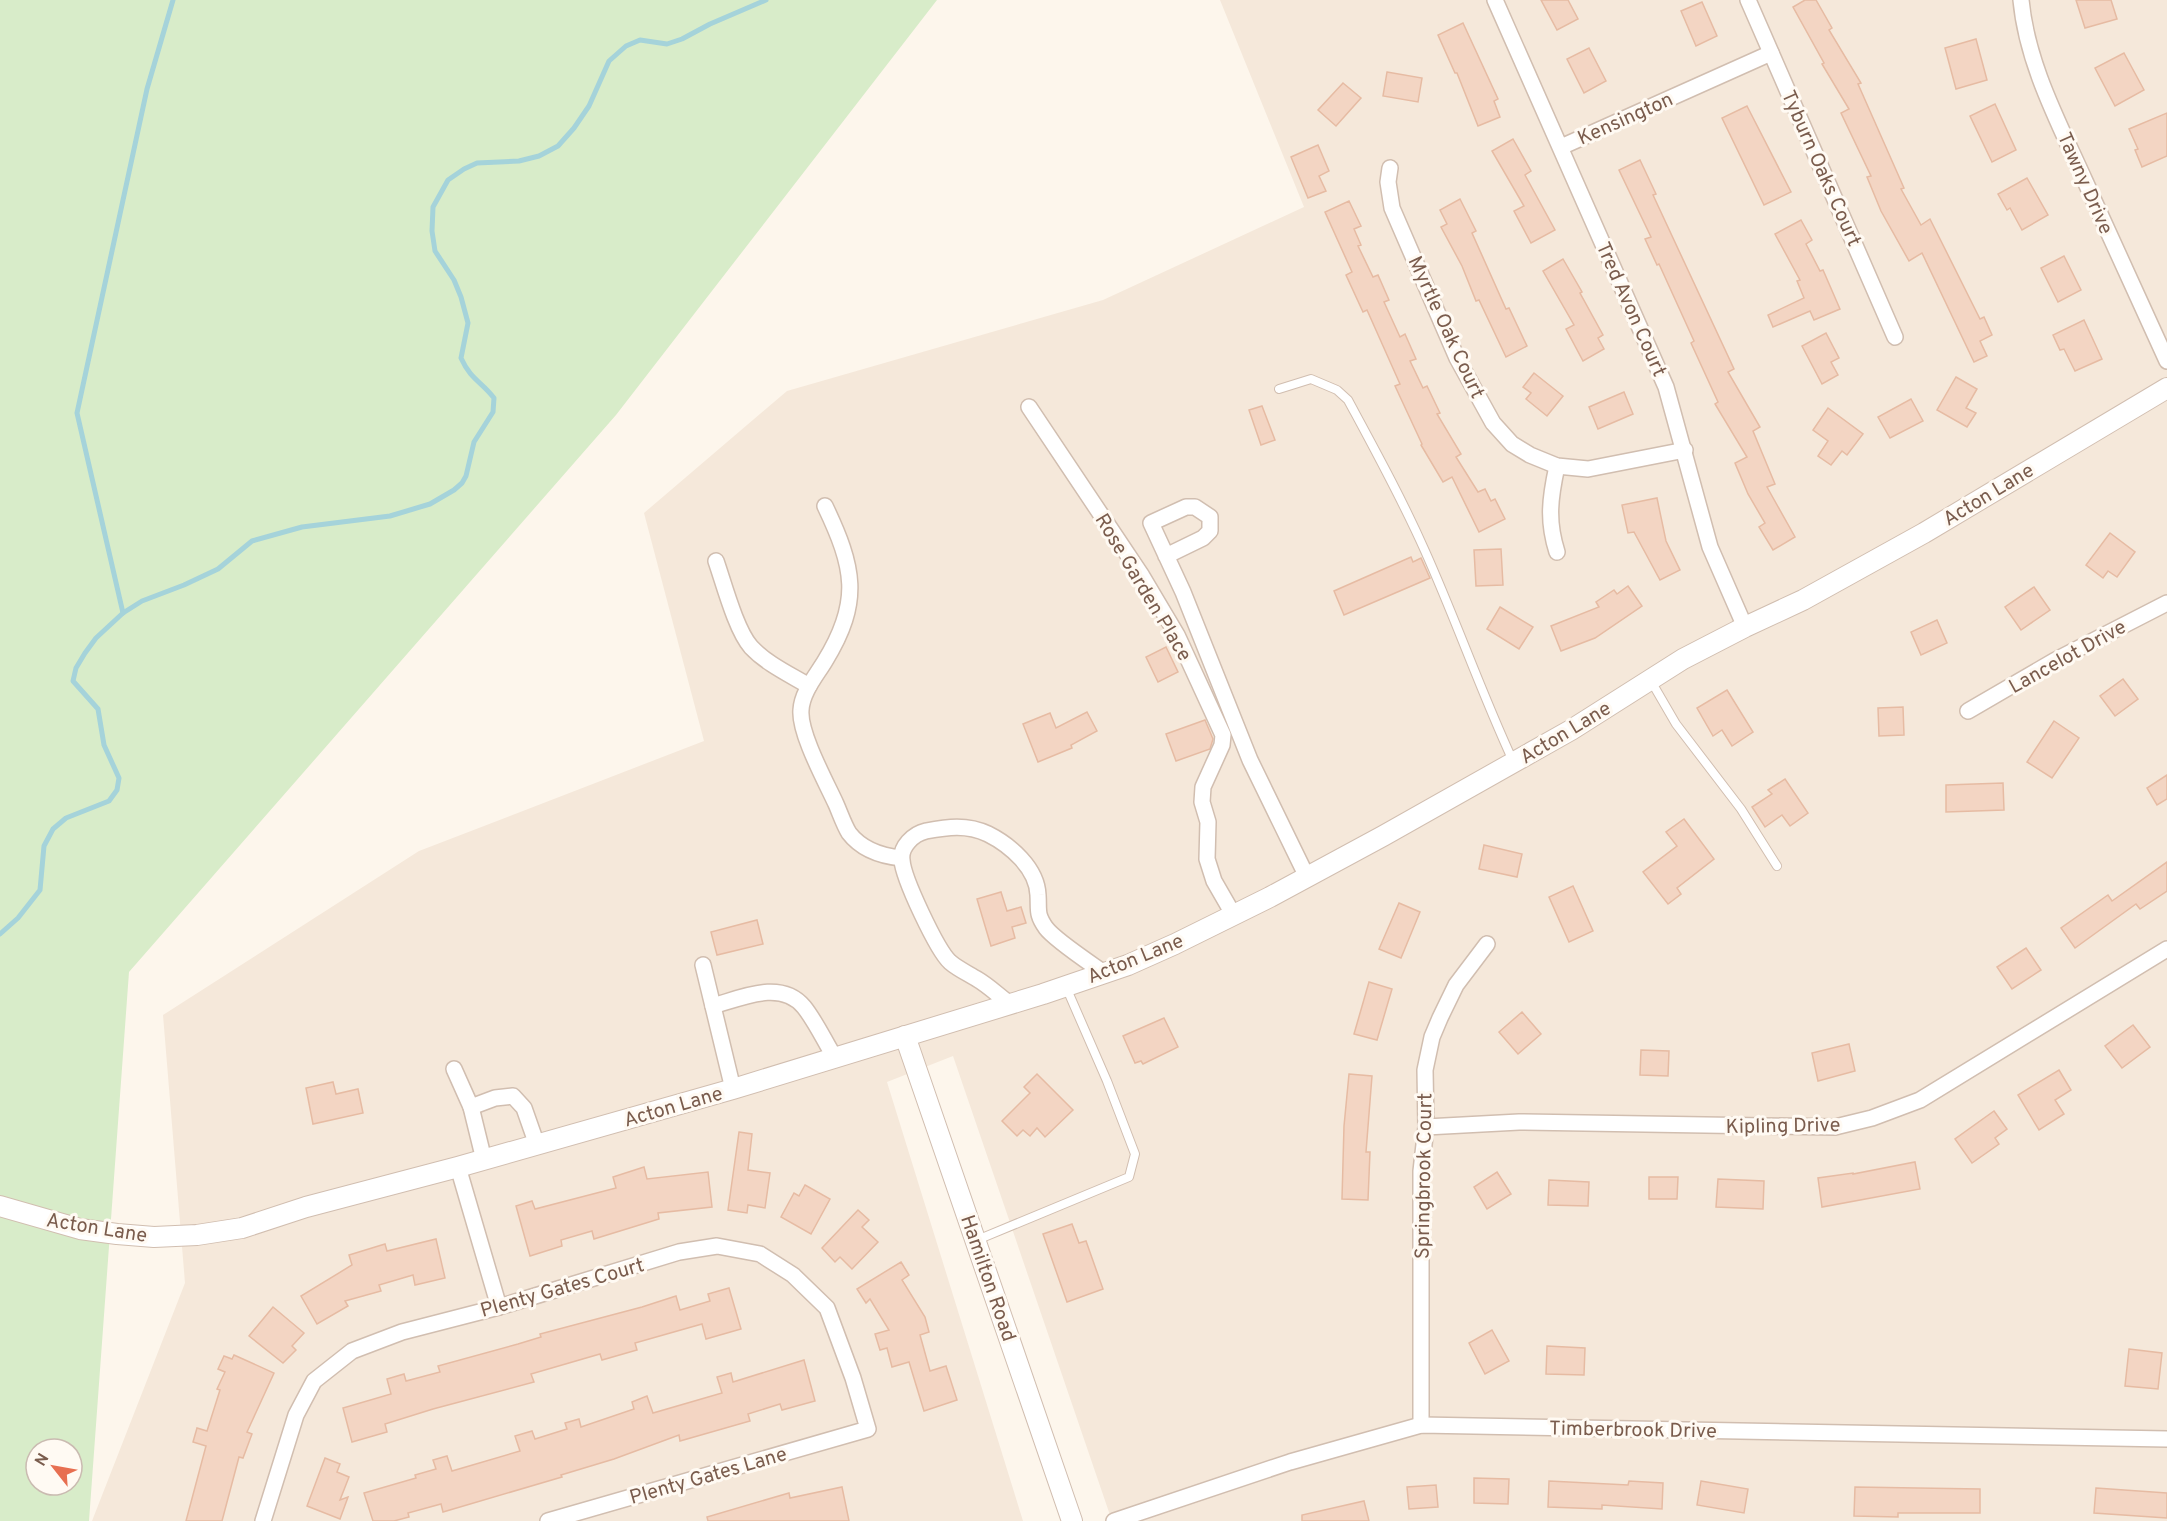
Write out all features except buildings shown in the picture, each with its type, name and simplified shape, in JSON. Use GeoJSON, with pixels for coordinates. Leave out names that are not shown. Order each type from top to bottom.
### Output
{"type":"FeatureCollection","features":[{"type":"Feature","properties":{"kind":"street","name":"Tred Avon Court"},"geometry":{"type":"LineString","coordinates":[[1495,0],[1666,387],[1710,547],[1745,627]]}},
{"type":"Feature","properties":{"kind":"street","name":"Tyburn Oaks Court"},"geometry":{"type":"LineString","coordinates":[[1748,0],[1895,337]]}},
{"type":"Feature","properties":{"kind":"street","name":"Tawny Drive"},"geometry":{"type":"LineString","coordinates":[[2021,0],[2032,58],[2068,144],[2167,361]]}},
{"type":"Feature","properties":{"kind":"street","name":"Kensington"},"geometry":{"type":"LineString","coordinates":[[1561,147],[1771,53]]}},
{"type":"Feature","properties":{"kind":"street","name":"Myrtle Oak Court"},"geometry":{"type":"LineString","coordinates":[[1390,168],[1388,182],[1392,208],[1457,358],[1493,423],[1512,444],[1530,455],[1557,466],[1588,469],[1685,450]]}},
{"type":"Feature","properties":{"kind":"street","name":"Acton Lane"},"geometry":{"type":"LineString","coordinates":[[0,1206],[80,1229],[117,1234],[154,1237],[197,1235],[242,1228],[306,1207],[484,1160],[733,1089],[1104,973],[1175,944],[1307,877],[1571,730],[1683,659],[1803,600],[1924,533],[2167,388]]}},
{"type":"Feature","properties":{"kind":"street","name":"Rose Garden Place"},"geometry":{"type":"LineString","coordinates":[[1029,407],[1142,576],[1177,635],[1222,735],[1222,745],[1203,788],[1202,802],[1208,822],[1207,859],[1214,881],[1233,914]]}},
{"type":"Feature","properties":{"kind":"street"},"geometry":{"type":"LineString","coordinates":[[1557,466],[1551,494],[1550,518],[1551,534],[1557,552]]}},
{"type":"Feature","properties":{"kind":"street"},"geometry":{"type":"LineString","coordinates":[[825,506],[839,536],[847,561],[850,583],[843,628],[809,686],[801,710],[807,741],[849,833],[871,852],[880,856],[901,858]]}},
{"type":"Feature","properties":{"kind":"street"},"geometry":{"type":"LineString","coordinates":[[1166,556],[1184,592],[1250,760],[1307,877]]}},
{"type":"Feature","properties":{"kind":"street"},"geometry":{"type":"LineString","coordinates":[[716,561],[732,610],[749,646],[767,662],[809,686]]}},
{"type":"Feature","properties":{"kind":"street","name":"Lancelot Drive"},"geometry":{"type":"LineString","coordinates":[[1968,711],[2073,651],[2167,603]]}},
{"type":"Feature","properties":{"kind":"street"},"geometry":{"type":"LineString","coordinates":[[1010,1004],[951,963],[938,947],[906,875],[901,858],[909,840],[920,833],[952,826],[974,829],[987,833],[1007,845],[1021,859],[1034,878],[1038,893],[1036,911],[1047,930],[1104,973]]}},
{"type":"Feature","properties":{"kind":"street","name":"Springbrook Court"},"geometry":{"type":"LineString","coordinates":[[1421,1425],[1421,1171],[1426,1126],[1425,1070],[1432,1037],[1456,985],[1487,944]]}},
{"type":"Feature","properties":{"kind":"street","name":"Kipling Drive"},"geometry":{"type":"LineString","coordinates":[[1426,1126],[1519,1122],[1835,1127],[1872,1118],[1920,1100],[2167,949]]}},
{"type":"Feature","properties":{"kind":"street"},"geometry":{"type":"LineString","coordinates":[[703,965],[733,1089]]}},
{"type":"Feature","properties":{"kind":"street"},"geometry":{"type":"LineString","coordinates":[[713,1006],[758,993],[786,994],[803,1006],[835,1058]]}},
{"type":"Feature","properties":{"kind":"street","name":"Hamilton Road"},"geometry":{"type":"LineString","coordinates":[[905,1036],[1072,1521]]}},
{"type":"Feature","properties":{"kind":"street"},"geometry":{"type":"LineString","coordinates":[[454,1069],[471,1107],[484,1160]]}},
{"type":"Feature","properties":{"kind":"street"},"geometry":{"type":"LineString","coordinates":[[471,1107],[495,1098],[513,1096],[524,1108],[537,1145]]}},
{"type":"Feature","properties":{"kind":"street"},"geometry":{"type":"LineString","coordinates":[[458,1167],[499,1307]]}},
{"type":"Feature","properties":{"kind":"street","name":"Plenty Gates Court"},"geometry":{"type":"LineString","coordinates":[[263,1521],[296,1415],[316,1378],[352,1351],[402,1332],[499,1307],[679,1252],[717,1246],[760,1254],[793,1275],[826,1308],[853,1378],[868,1429]]}},
{"type":"Feature","properties":{"kind":"street","name":"Timberbrook Drive"},"geometry":{"type":"LineString","coordinates":[[1114,1521],[1290,1462],[1421,1425],[2167,1439]]}},
{"type":"Feature","properties":{"kind":"street","name":"Plenty Gates Lane"},"geometry":{"type":"LineString","coordinates":[[548,1521],[868,1429]]}},
{"type":"Feature","properties":{"kind":"lane"},"geometry":{"type":"LineString","coordinates":[[1279,389],[1311,379],[1337,390],[1348,400],[1425,550],[1514,763]]}},
{"type":"Feature","properties":{"kind":"lane"},"geometry":{"type":"LineString","coordinates":[[1650,680],[1676,724],[1741,809],[1776,866]]}},
{"type":"Feature","properties":{"kind":"lane"},"geometry":{"type":"LineString","coordinates":[[975,1240],[1128,1177],[1135,1154],[1107,1081],[1066,986]]}},
{"type":"Feature","properties":{"kind":"shaded area"},"geometry":{"type":"Polygon","coordinates":[[[1220,0],[2167,0],[2167,1521],[1112,1521],[953,1056],[887,1082],[1023,1521],[92,1521],[185,1283],[163,1015],[419,851],[704,741],[644,513],[787,391],[1103,300],[1304,207],[1220,0]]]}},
{"type":"Feature","properties":{"kind":"green space"},"geometry":{"type":"Polygon","coordinates":[[[0,0],[937,0],[616,415],[129,972],[89,1521],[0,1521],[0,0]]]}},
{"type":"Feature","properties":{"kind":"waterway"},"geometry":{"type":"LineString","coordinates":[[123,613],[77,413],[147,89],[173,0]]}},
{"type":"Feature","properties":{"kind":"waterway"},"geometry":{"type":"LineString","coordinates":[[0,934],[18,918],[40,890],[44,846],[53,829],[66,818],[109,801],[117,790],[119,778],[104,745],[98,709],[73,681],[76,668],[96,638],[123,613],[142,601],[218,569],[252,541],[302,527],[390,516],[430,504],[462,483],[466,476],[474,442],[493,412],[494,398],[472,376],[461,358],[468,323],[454,280],[435,251],[432,231],[433,207],[448,180],[477,163],[519,161],[539,156],[558,146],[589,106],[609,61],[626,46],[640,40],[667,44],[766,0]]}}]}
